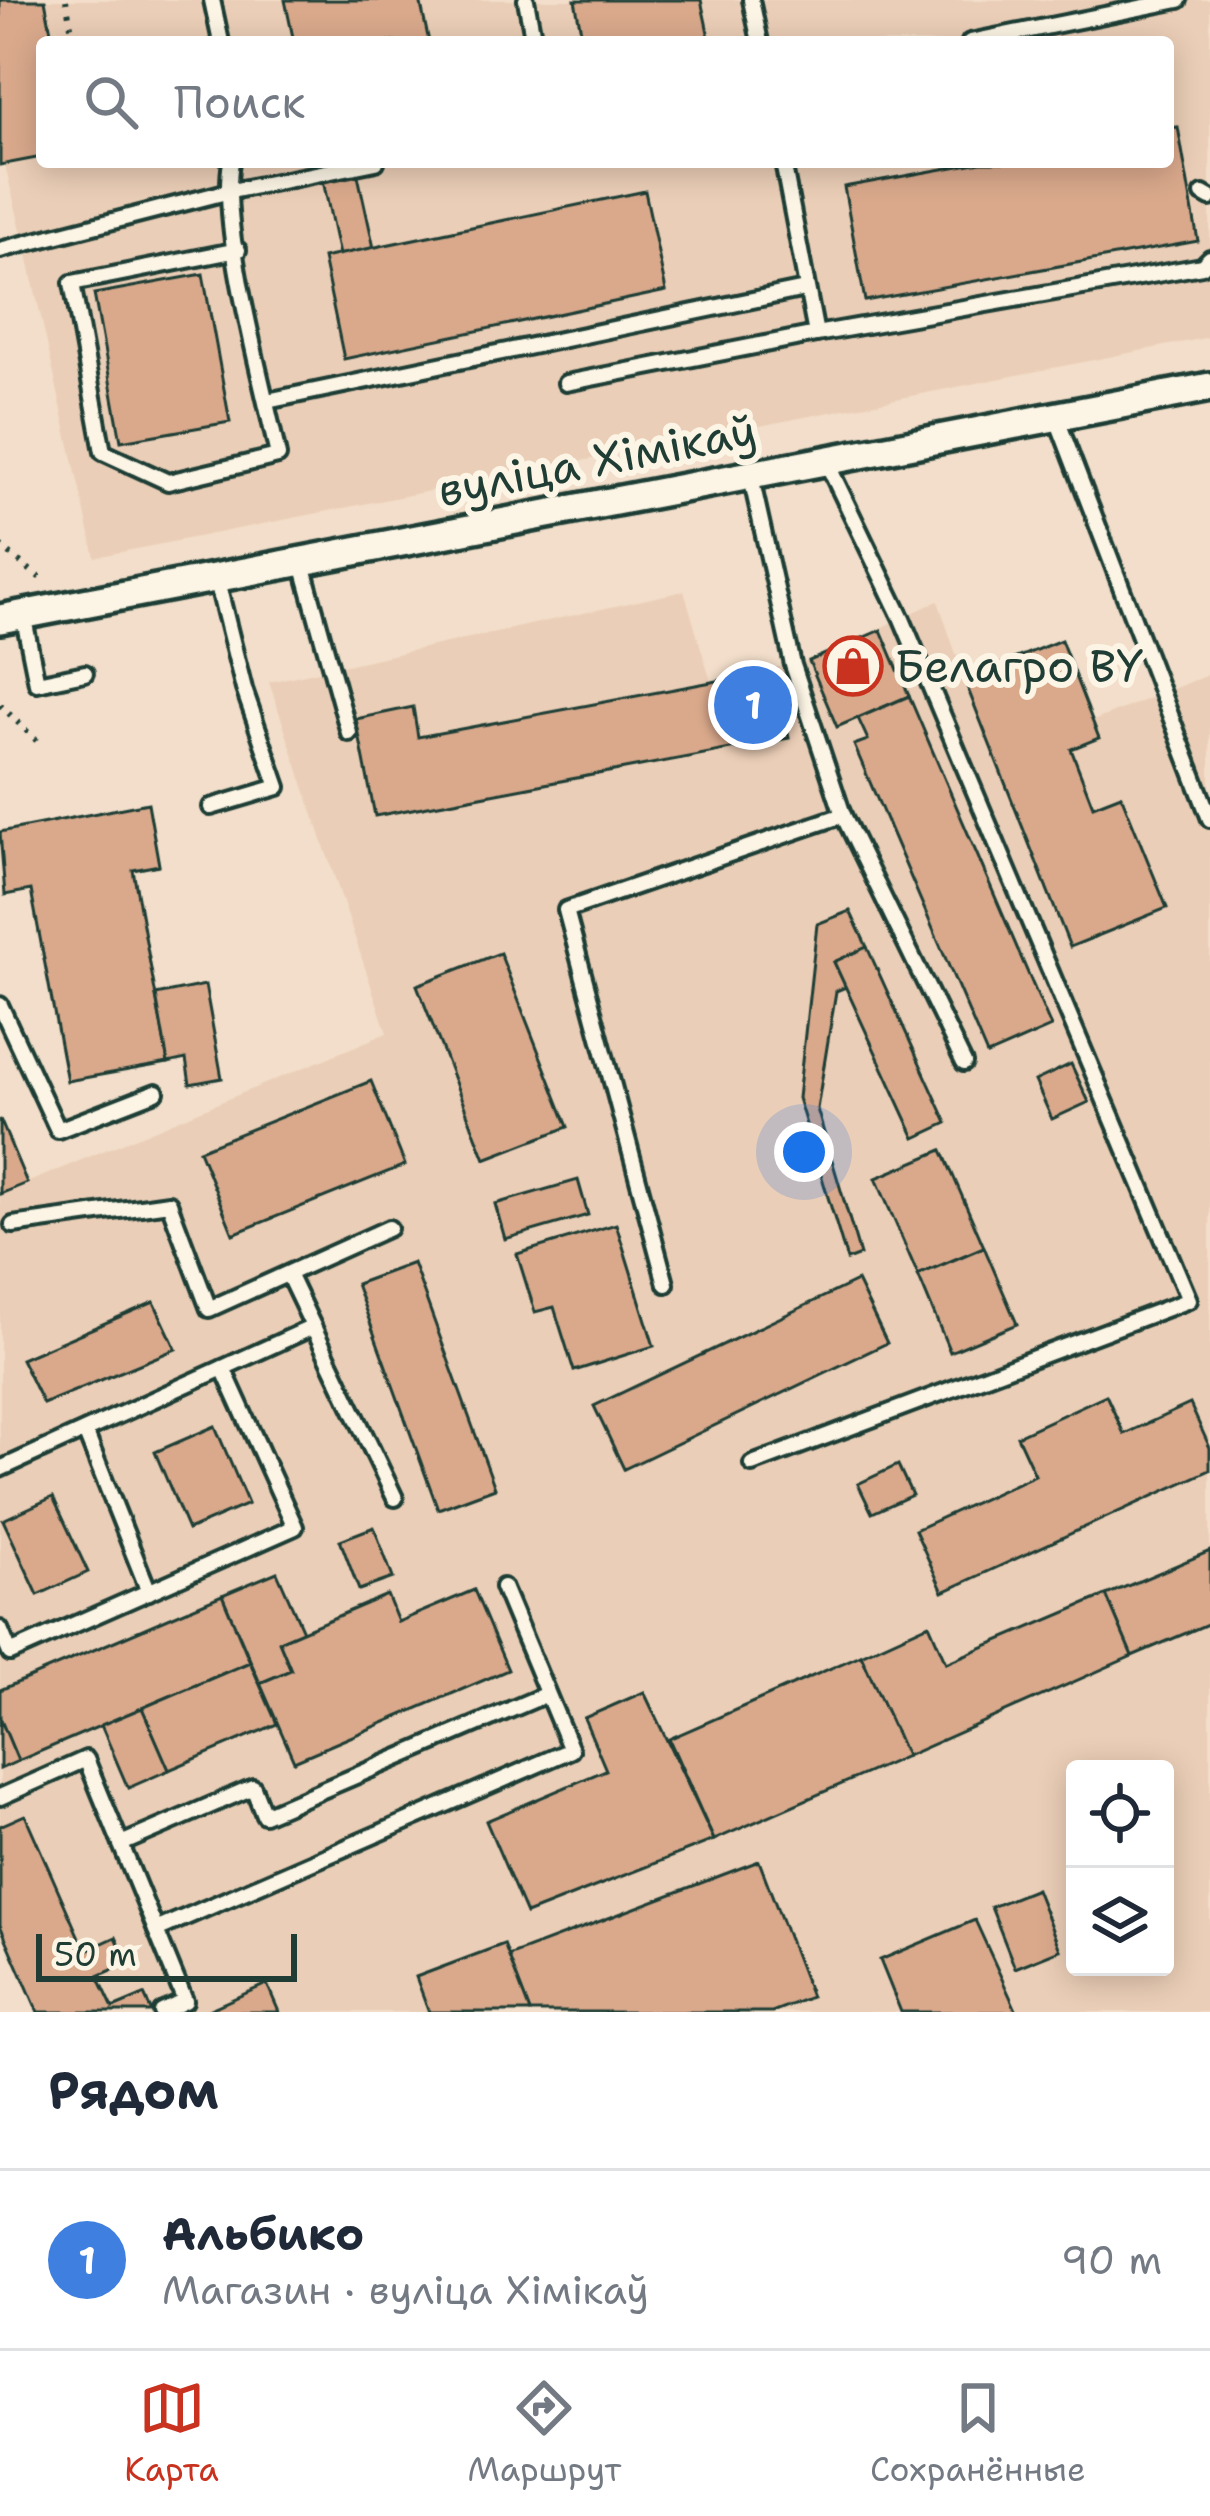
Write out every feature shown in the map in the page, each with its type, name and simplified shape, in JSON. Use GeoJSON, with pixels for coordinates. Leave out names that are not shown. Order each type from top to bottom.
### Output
{"type":"FeatureCollection","features":[{"type":"Feature","properties":{"kind":"street","name":"вуліца Хімікаў"},"geometry":{"type":"LineString","coordinates":[[12,616],[1210,387]]}},
{"type":"Feature","properties":{"kind":"lane"},"geometry":{"type":"LineString","coordinates":[[212,0],[220,36]]}},
{"type":"Feature","properties":{"kind":"lane"},"geometry":{"type":"LineString","coordinates":[[526,0],[533,36]]}},
{"type":"Feature","properties":{"kind":"lane"},"geometry":{"type":"LineString","coordinates":[[751,0],[759,36]]}},
{"type":"Feature","properties":{"kind":"lane"},"geometry":{"type":"LineString","coordinates":[[1000,36],[1179,0]]}},
{"type":"Feature","properties":{"kind":"lane"},"geometry":{"type":"LineString","coordinates":[[230,168],[226,193],[238,250],[278,456],[168,482],[103,452],[72,283],[238,250]]}},
{"type":"Feature","properties":{"kind":"lane"},"geometry":{"type":"LineString","coordinates":[[0,250],[347,168]]}},
{"type":"Feature","properties":{"kind":"lane"},"geometry":{"type":"LineString","coordinates":[[784,168],[816,334]]}},
{"type":"Feature","properties":{"kind":"lane"},"geometry":{"type":"LineString","coordinates":[[566,383],[1202,266],[1210,258]]}},
{"type":"Feature","properties":{"kind":"lane"},"geometry":{"type":"LineString","coordinates":[[267,401],[805,289]]}},
{"type":"Feature","properties":{"kind":"lane"},"geometry":{"type":"LineString","coordinates":[[1055,414],[1210,819]]}},
{"type":"Feature","properties":{"kind":"lane"},"geometry":{"type":"LineString","coordinates":[[752,1464],[1189,1300],[902,619],[824,459]]}},
{"type":"Feature","properties":{"kind":"lane"},"geometry":{"type":"LineString","coordinates":[[750,473],[793,665],[843,815],[964,1063]]}},
{"type":"Feature","properties":{"kind":"lane"},"geometry":{"type":"LineString","coordinates":[[302,560],[349,733]]}},
{"type":"Feature","properties":{"kind":"lane"},"geometry":{"type":"LineString","coordinates":[[212,807],[278,787],[244,689],[216,577]]}},
{"type":"Feature","properties":{"kind":"lane"},"geometry":{"type":"LineString","coordinates":[[12,616],[38,683],[85,673]]}},
{"type":"Feature","properties":{"kind":"lane"},"geometry":{"type":"LineString","coordinates":[[666,1284],[566,910],[843,815]]}},
{"type":"Feature","properties":{"kind":"lane"},"geometry":{"type":"LineString","coordinates":[[0,1005],[58,1130],[156,1092]]}},
{"type":"Feature","properties":{"kind":"lane"},"geometry":{"type":"LineString","coordinates":[[13,1225],[169,1203],[209,1309],[389,1228]]}},
{"type":"Feature","properties":{"kind":"lane"},"geometry":{"type":"LineString","coordinates":[[288,1274],[394,1498]]}},
{"type":"Feature","properties":{"kind":"lane"},"geometry":{"type":"LineString","coordinates":[[0,1469],[313,1327]]}},
{"type":"Feature","properties":{"kind":"lane"},"geometry":{"type":"LineString","coordinates":[[0,1629],[10,1653],[295,1527],[223,1368]]}},
{"type":"Feature","properties":{"kind":"lane"},"geometry":{"type":"LineString","coordinates":[[85,1431],[149,1592]]}},
{"type":"Feature","properties":{"kind":"lane"},"geometry":{"type":"LineString","coordinates":[[156,1930],[571,1750],[503,1587]]}},
{"type":"Feature","properties":{"kind":"lane"},"geometry":{"type":"LineString","coordinates":[[121,1844],[253,1786],[263,1815],[547,1694]]}},
{"type":"Feature","properties":{"kind":"lane"},"geometry":{"type":"LineString","coordinates":[[0,1797],[86,1759],[185,2001],[162,2012]]}},
{"type":"Feature","properties":{"kind":"path"},"geometry":{"type":"LineString","coordinates":[[66,0],[73,36]]}},
{"type":"Feature","properties":{"kind":"path"},"geometry":{"type":"LineString","coordinates":[[0,546],[75,604]]}},
{"type":"Feature","properties":{"kind":"path"},"geometry":{"type":"LineString","coordinates":[[0,557],[11,554]]}},
{"type":"Feature","properties":{"kind":"path"},"geometry":{"type":"LineString","coordinates":[[0,705],[38,741]]}},
{"type":"Feature","properties":{"kind":"shaded area"},"geometry":{"type":"Polygon","coordinates":[[[0,0],[1210,0],[1210,337],[95,557],[5,165],[0,165],[0,0]]]}},
{"type":"Feature","properties":{"kind":"shaded area"},"geometry":{"type":"Polygon","coordinates":[[[684,591],[711,682],[809,661],[938,601],[964,678],[1061,640],[1093,721],[1210,674],[1210,2012],[40,2012],[0,1909],[0,1194],[387,1033],[269,682],[684,591]]]}},
{"type":"Feature","properties":{"kind":"building"},"geometry":{"type":"Polygon","coordinates":[[[0,0],[45,0],[52,36],[36,36],[36,158],[0,165],[0,0]]]}},
{"type":"Feature","properties":{"kind":"building"},"geometry":{"type":"Polygon","coordinates":[[[285,0],[420,0],[428,36],[293,36],[285,0]]]}},
{"type":"Feature","properties":{"kind":"building"},"geometry":{"type":"Polygon","coordinates":[[[575,0],[701,0],[709,36],[582,36],[575,0]]]}},
{"type":"Feature","properties":{"kind":"building"},"geometry":{"type":"Polygon","coordinates":[[[1174,127],[1178,127],[1198,241],[865,301],[844,187],[948,168],[1174,168],[1174,127]]]}},
{"type":"Feature","properties":{"kind":"building"},"geometry":{"type":"Polygon","coordinates":[[[320,168],[356,168],[374,248],[339,255],[320,168]]]}},
{"type":"Feature","properties":{"kind":"building"},"geometry":{"type":"Polygon","coordinates":[[[645,191],[666,291],[344,359],[323,258],[645,191]]]}},
{"type":"Feature","properties":{"kind":"building"},"geometry":{"type":"Polygon","coordinates":[[[203,274],[230,422],[121,441],[94,294],[203,274]]]}},
{"type":"Feature","properties":{"kind":"building"},"geometry":{"type":"Polygon","coordinates":[[[881,630],[909,696],[837,727],[809,661],[881,630]]]}},
{"type":"Feature","properties":{"kind":"building"},"geometry":{"type":"Polygon","coordinates":[[[1061,640],[1099,738],[1071,749],[1093,806],[1121,795],[1167,908],[1070,947],[964,679],[1061,640]]]}},
{"type":"Feature","properties":{"kind":"building"},"geometry":{"type":"Polygon","coordinates":[[[776,670],[789,738],[375,816],[356,719],[413,707],[418,737],[776,670]]]}},
{"type":"Feature","properties":{"kind":"building"},"geometry":{"type":"Polygon","coordinates":[[[909,696],[1051,1027],[987,1055],[854,745],[868,740],[858,718],[909,696]]]}},
{"type":"Feature","properties":{"kind":"building"},"geometry":{"type":"Polygon","coordinates":[[[148,803],[159,865],[133,870],[168,1063],[67,1081],[31,890],[5,895],[0,832],[148,803]]]}},
{"type":"Feature","properties":{"kind":"building"},"geometry":{"type":"Polygon","coordinates":[[[850,911],[867,947],[834,962],[846,987],[836,991],[817,1109],[860,1255],[847,1260],[798,1098],[817,924],[850,911]]]}},
{"type":"Feature","properties":{"kind":"building"},"geometry":{"type":"Polygon","coordinates":[[[867,947],[947,1123],[915,1138],[834,962],[867,947]]]}},
{"type":"Feature","properties":{"kind":"building"},"geometry":{"type":"Polygon","coordinates":[[[500,953],[568,1127],[485,1159],[417,985],[500,953]]]}},
{"type":"Feature","properties":{"kind":"building"},"geometry":{"type":"Polygon","coordinates":[[[205,985],[222,1078],[190,1084],[186,1059],[168,1063],[156,995],[205,985]]]}},
{"type":"Feature","properties":{"kind":"building"},"geometry":{"type":"Polygon","coordinates":[[[1071,1064],[1089,1102],[1052,1119],[1035,1081],[1071,1064]]]}},
{"type":"Feature","properties":{"kind":"building"},"geometry":{"type":"Polygon","coordinates":[[[371,1081],[405,1165],[233,1234],[199,1150],[371,1081]]]}},
{"type":"Feature","properties":{"kind":"building"},"geometry":{"type":"Polygon","coordinates":[[[0,1119],[27,1183],[0,1194],[0,1119]]]}},
{"type":"Feature","properties":{"kind":"building"},"geometry":{"type":"Polygon","coordinates":[[[942,1150],[984,1247],[918,1275],[876,1178],[942,1150]]]}},
{"type":"Feature","properties":{"kind":"building"},"geometry":{"type":"Polygon","coordinates":[[[578,1180],[588,1215],[505,1239],[495,1204],[578,1180]]]}},
{"type":"Feature","properties":{"kind":"building"},"geometry":{"type":"Polygon","coordinates":[[[616,1224],[654,1346],[574,1371],[554,1307],[535,1312],[517,1254],[616,1224]]]}},
{"type":"Feature","properties":{"kind":"building"},"geometry":{"type":"Polygon","coordinates":[[[984,1247],[1017,1324],[950,1352],[918,1275],[984,1247]]]}},
{"type":"Feature","properties":{"kind":"building"},"geometry":{"type":"Polygon","coordinates":[[[413,1263],[495,1488],[438,1509],[356,1284],[413,1263]]]}},
{"type":"Feature","properties":{"kind":"building"},"geometry":{"type":"Polygon","coordinates":[[[857,1281],[887,1343],[624,1469],[594,1406],[857,1281]]]}},
{"type":"Feature","properties":{"kind":"building"},"geometry":{"type":"Polygon","coordinates":[[[154,1302],[176,1349],[43,1404],[21,1359],[154,1302]]]}},
{"type":"Feature","properties":{"kind":"building"},"geometry":{"type":"Polygon","coordinates":[[[1106,1395],[1124,1434],[1190,1404],[1210,1448],[1210,1470],[943,1592],[915,1530],[1035,1475],[1017,1436],[1106,1395]]]}},
{"type":"Feature","properties":{"kind":"building"},"geometry":{"type":"Polygon","coordinates":[[[215,1426],[248,1504],[188,1530],[155,1452],[215,1426]]]}},
{"type":"Feature","properties":{"kind":"building"},"geometry":{"type":"Polygon","coordinates":[[[898,1465],[912,1495],[872,1513],[858,1484],[898,1465]]]}},
{"type":"Feature","properties":{"kind":"building"},"geometry":{"type":"Polygon","coordinates":[[[53,1497],[88,1572],[38,1595],[3,1520],[53,1497]]]}},
{"type":"Feature","properties":{"kind":"building"},"geometry":{"type":"Polygon","coordinates":[[[374,1527],[393,1578],[359,1590],[340,1540],[374,1527]]]}},
{"type":"Feature","properties":{"kind":"building"},"geometry":{"type":"Polygon","coordinates":[[[1210,1551],[1210,1623],[1132,1656],[1106,1595],[1210,1551]]]}},
{"type":"Feature","properties":{"kind":"building"},"geometry":{"type":"Polygon","coordinates":[[[277,1572],[303,1631],[279,1641],[291,1670],[260,1683],[222,1595],[277,1572]]]}},
{"type":"Feature","properties":{"kind":"building"},"geometry":{"type":"Polygon","coordinates":[[[474,1590],[508,1670],[294,1761],[260,1683],[291,1670],[279,1641],[387,1595],[398,1622],[474,1590]]]}},
{"type":"Feature","properties":{"kind":"building"},"geometry":{"type":"Polygon","coordinates":[[[222,1595],[250,1662],[18,1761],[0,1718],[0,1690],[222,1595]]]}},
{"type":"Feature","properties":{"kind":"building"},"geometry":{"type":"Polygon","coordinates":[[[1106,1595],[1132,1656],[906,1756],[861,1655],[929,1624],[946,1663],[1106,1595]]]}},
{"type":"Feature","properties":{"kind":"building"},"geometry":{"type":"Polygon","coordinates":[[[861,1655],[906,1756],[714,1840],[669,1739],[861,1655]]]}},
{"type":"Feature","properties":{"kind":"building"},"geometry":{"type":"Polygon","coordinates":[[[250,1662],[277,1724],[169,1770],[142,1708],[250,1662]]]}},
{"type":"Feature","properties":{"kind":"building"},"geometry":{"type":"Polygon","coordinates":[[[644,1692],[714,1840],[526,1914],[486,1821],[606,1770],[584,1718],[644,1692]]]}},
{"type":"Feature","properties":{"kind":"building"},"geometry":{"type":"Polygon","coordinates":[[[142,1708],[169,1770],[128,1788],[101,1725],[142,1708]]]}},
{"type":"Feature","properties":{"kind":"building"},"geometry":{"type":"Polygon","coordinates":[[[0,1718],[18,1761],[0,1769],[0,1718]]]}},
{"type":"Feature","properties":{"kind":"building"},"geometry":{"type":"Polygon","coordinates":[[[25,1815],[85,1951],[116,1937],[128,1963],[98,1976],[113,2008],[144,1995],[152,2012],[38,2012],[0,1925],[0,1826],[25,1815]]]}},
{"type":"Feature","properties":{"kind":"building"},"geometry":{"type":"Polygon","coordinates":[[[759,1861],[811,1997],[772,2012],[530,2012],[508,1956],[759,1861]]]}},
{"type":"Feature","properties":{"kind":"building"},"geometry":{"type":"Polygon","coordinates":[[[1036,1889],[1060,1950],[1015,1968],[991,1907],[1036,1889]]]}},
{"type":"Feature","properties":{"kind":"building"},"geometry":{"type":"Polygon","coordinates":[[[975,1920],[1017,2012],[901,2012],[880,1960],[975,1920]]]}},
{"type":"Feature","properties":{"kind":"building"},"geometry":{"type":"Polygon","coordinates":[[[504,1944],[530,2012],[429,2012],[416,1977],[504,1944]]]}},
{"type":"Feature","properties":{"kind":"building"},"geometry":{"type":"Polygon","coordinates":[[[267,1984],[279,2012],[208,2012],[208,2010],[267,1984]]]}},
{"type":"Feature","properties":{"kind":"place","name":"Белагро BY"},"geometry":{"type":"Point","coordinates":[853,666]}},
{"type":"Feature","properties":{"kind":"place","name":"Альбико"},"geometry":{"type":"Point","coordinates":[753,705]}}]}
